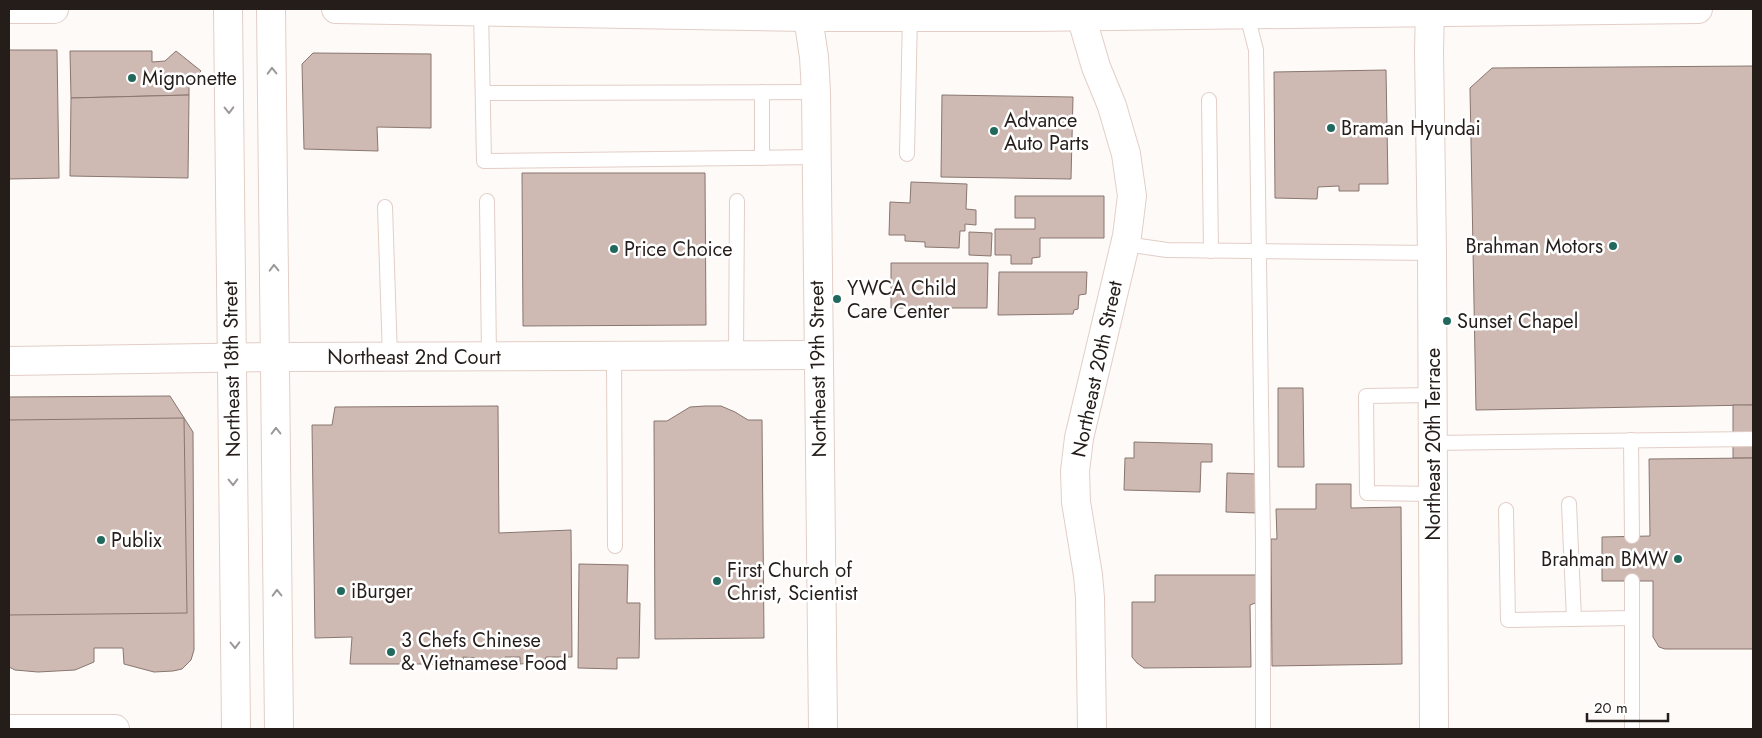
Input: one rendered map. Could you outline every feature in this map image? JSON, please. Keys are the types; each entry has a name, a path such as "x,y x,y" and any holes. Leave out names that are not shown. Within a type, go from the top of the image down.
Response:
{"street":[{"path":"9,9 54,9"},
{"name":"Northeast 18th Street","path":"228,9 236,729"},
{"path":"271,9 279,729"},
{"path":"336,9 807,13 910,16 1030,13 1081,16 1247,12 1698,9"},
{"name":"Northeast 20th Terrace","path":"1430,11 1434,729"},
{"name":"Northeast 19th Street","path":"807,13 814,57 816,92 822,729"},
{"name":"Northeast 20th Street","path":"1081,16 1096,67 1112,106 1126,154 1132,196 1125,244 1078,438 1075,471 1077,514 1088,575 1090,598 1092,729"},
{"name":"Northeast 2nd Court","path":"9,361 818,355"},
{"path":"9,728 114,729"}],"lane":[{"path":"481,10 484,160 816,157"},
{"path":"1247,12 1256,50 1263,550 1263,729"},
{"path":"907,154 910,16"},
{"path":"762,92 762,158"},
{"path":"483,93 816,92"},
{"path":"1210,100 1211,251"},
{"path":"487,201 489,356"},
{"path":"736,355 737,201"},
{"path":"385,207 390,357"},
{"path":"1125,244 1167,250 1432,254"},
{"path":"614,356 615,546"},
{"path":"1432,395 1366,396 1366,444 1367,493 1433,494"},
{"path":"1432,443 1753,439"},
{"path":"1631,440 1632,536"},
{"path":"1569,504 1574,619"},
{"path":"1506,510 1508,620 1632,618"},
{"path":"1632,581 1632,729"}],"building":[{"path":"9,50 57,50 59,178 9,179"},
{"name":"Mignonette","path":"70,51 152,51 152,62 165,61 176,51 201,71 189,84 189,95 71,98"},
{"path":"313,53 431,54 431,128 377,127 378,151 304,149 302,64"},
{"name":"Brahman Motors","path":"1753,66 1753,405 1476,410 1470,88 1492,68"},
{"name":"Braman Hyundai","path":"1386,70 1388,184 1359,184 1359,191 1339,191 1339,186 1318,187 1317,199 1275,198 1274,72"},
{"path":"189,95 188,178 70,176 71,98"},
{"path":"942,95 1073,97 1071,179 941,177"},
{"name":"Price Choice","path":"522,173 705,173 706,325 523,326"},
{"path":"911,182 967,184 966,209 976,210 976,225 965,224 965,231 960,231 959,248 925,247 925,242 905,241 905,235 889,235 890,202 910,203"},
{"path":"1015,196 1104,196 1104,238 1040,238 1040,257 1032,258 1032,264 1011,264 1011,255 995,255 995,229 1035,229 1035,218 1015,218"},
{"path":"969,232 992,233 991,256 969,255"},
{"path":"891,263 988,263 987,308 891,308"},
{"path":"999,272 1087,272 1086,294 1079,295 1078,309 1074,310 1073,314 998,315"},
{"path":"1278,388 1303,388 1304,467 1278,467"},
{"name":"Publix","path":"170,396 193,432 194,650 191,660 182,669 154,672 124,664 123,648 94,648 94,662 75,670 38,672 15,670 9,667 9,397"},
{"path":"1733,405 1753,405 1753,458 1733,458"},
{"path":"498,406 499,533 571,530 572,657 546,657 545,662 520,664 520,657 505,657 505,664 476,665 477,658 463,657 464,664 350,664 352,637 315,638 312,425 332,425 335,407"},
{"path":"721,406 748,420 762,420 764,638 655,639 654,421 667,421 690,407"},
{"name":"Publix","path":"184,418 187,613 9,615 9,420"},
{"path":"1134,442 1212,444 1212,462 1201,462 1200,492 1124,490 1125,458 1134,458"},
{"name":"Brahman BMW","path":"1753,458 1753,649 1665,649 1659,647 1653,637 1653,581 1602,581 1602,537 1650,536 1649,459"},
{"path":"1227,473 1258,474 1257,513 1226,512"},
{"path":"1316,484 1351,484 1351,508 1401,507 1402,664 1272,666 1271,539 1277,539 1276,509 1316,509"},
{"path":"579,564 628,565 627,603 640,603 639,658 617,658 617,669 578,668"},
{"path":"1155,575 1258,575 1258,602 1250,605 1251,667 1144,668 1137,663 1132,657 1132,602 1155,602"}],"place":[{"name":"Mignonette","path":"132,78"},
{"name":"Braman Hyundai","path":"1331,128"},
{"name":"Advance Auto Parts","path":"994,131"},
{"name":"Brahman Motors","path":"1613,246"},
{"name":"Price Choice","path":"614,249"},
{"name":"YWCA Child Care Center","path":"837,299"},
{"name":"Sunset Chapel","path":"1447,321"},
{"name":"Publix","path":"101,540"},
{"name":"Brahman BMW","path":"1678,559"},
{"name":"First Church of Christ, Scientist","path":"717,581"},
{"name":"iBurger","path":"341,591"},
{"name":"3 Chefs Chinese & Vietnamese Food","path":"391,652"}]}
